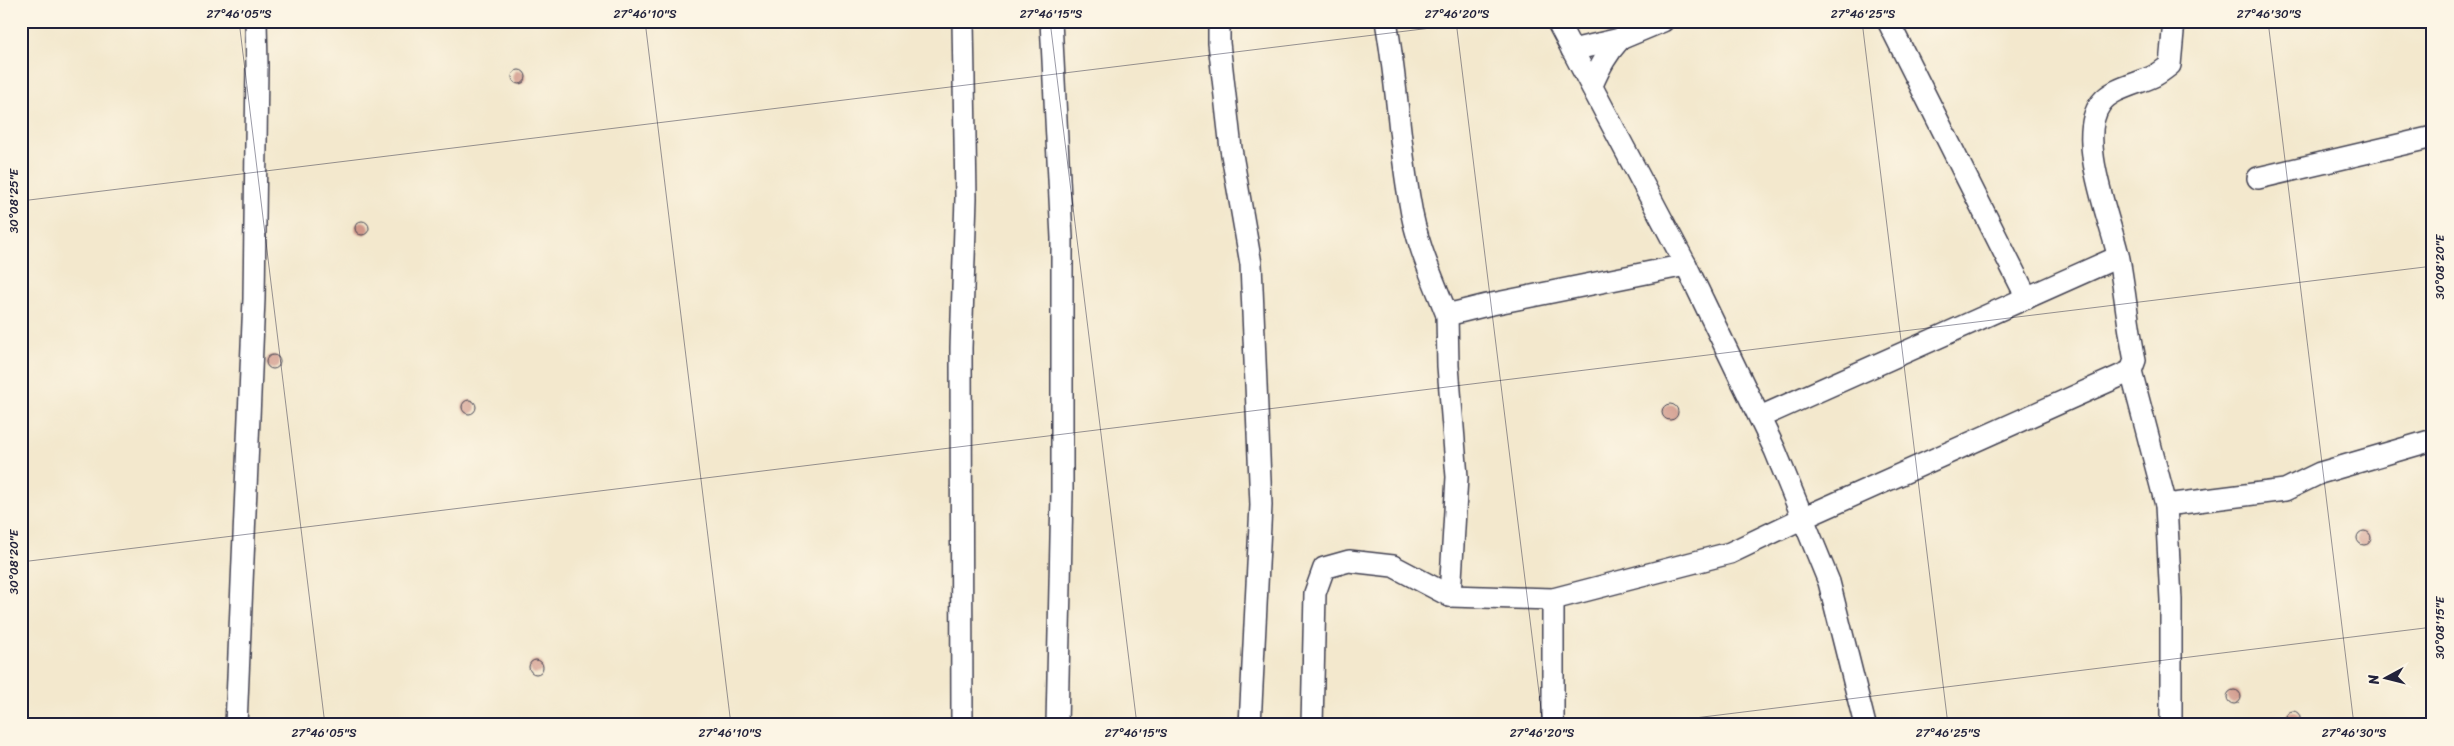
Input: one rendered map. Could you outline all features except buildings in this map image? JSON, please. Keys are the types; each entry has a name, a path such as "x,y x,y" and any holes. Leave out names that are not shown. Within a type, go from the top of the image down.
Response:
{"street":[{"path":"236,725 254,299 256,21"},
{"path":"962,725 961,348 966,198 963,21"},
{"path":"1051,21 1062,238 1062,492 1057,725"},
{"path":"1219,21 1219,42 1231,149 1251,264 1261,505 1260,563 1250,725"},
{"path":"1386,21 1392,55 1410,204 1418,242 1447,316 1448,366 1457,477 1450,596"},
{"path":"1557,21 1686,265 1760,417 1829,582 1865,725"},
{"path":"1572,50 1620,39 1663,21"},
{"path":"1888,21 2027,298"},
{"path":"2171,725 2171,600 2166,505 2130,371 2135,360 2118,258 2093,159 2095,116 2101,103 2112,94 2156,75 2170,65 2174,21"},
{"path":"1592,85 1602,63 1620,39"},
{"path":"2258,178 2433,137"},
{"path":"1760,417 2118,258"},
{"path":"1447,316 1487,305 1686,265"},
{"path":"1312,725 1314,593 1324,568 1350,561 1393,566 1450,596 1553,599 1730,553 1803,518 2130,371"},
{"path":"2166,505 2285,490 2320,472 2433,440"},
{"path":"1553,599 1553,725"}]}
